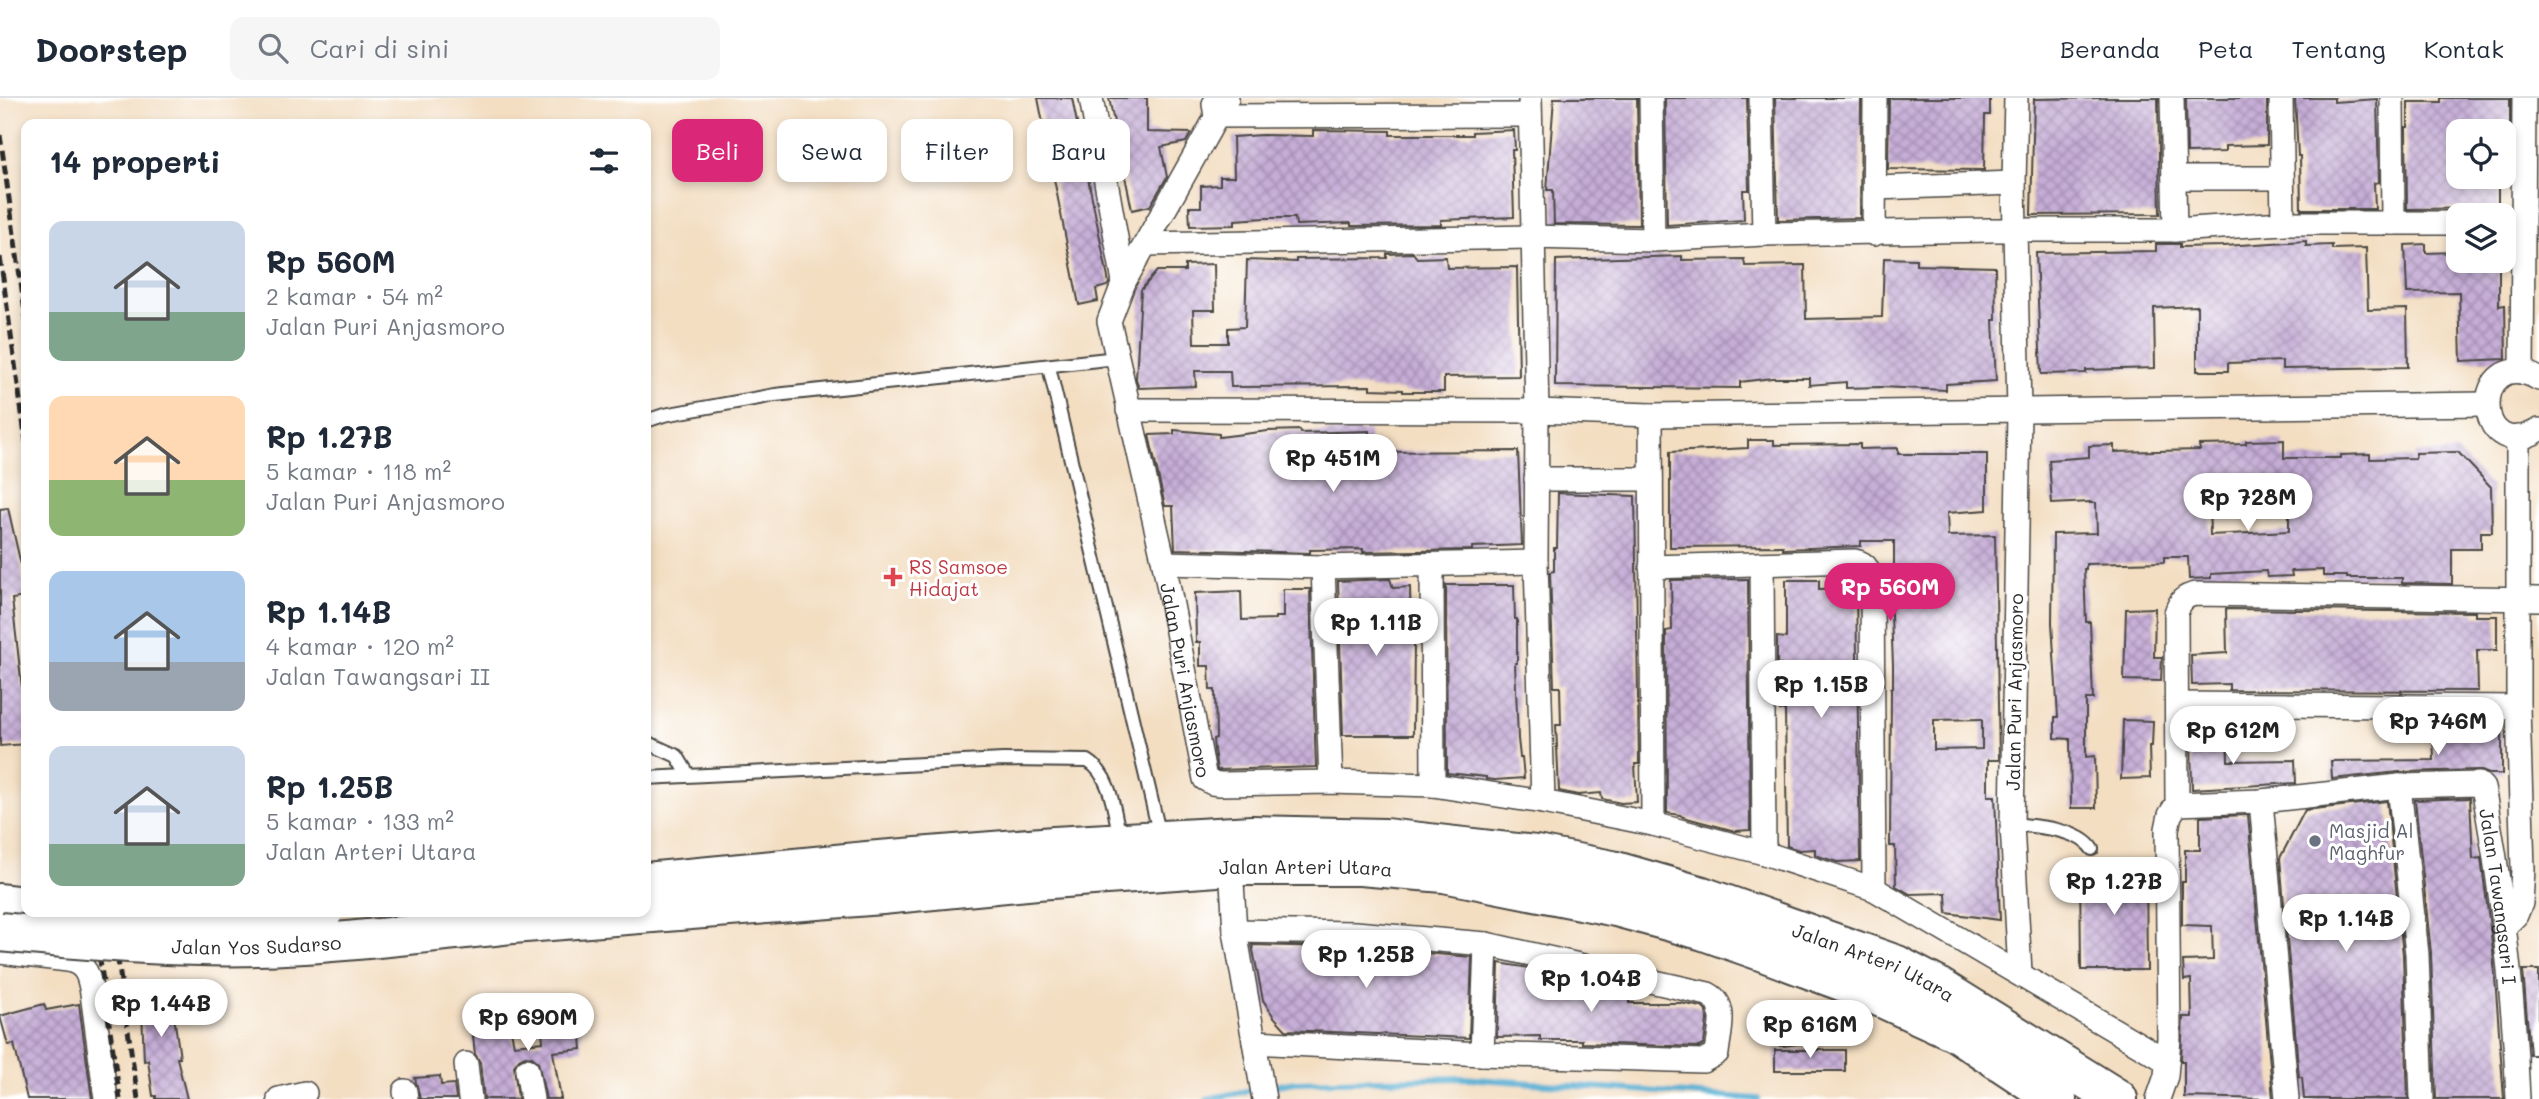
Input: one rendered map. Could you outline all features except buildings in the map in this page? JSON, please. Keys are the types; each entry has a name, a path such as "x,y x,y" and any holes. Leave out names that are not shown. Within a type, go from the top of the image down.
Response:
{"highway":[{"name":"Jalan Arteri Utara","path":"651,882 867,861 1252,835 1385,838 1536,855 1612,870 1714,900 1898,965 1935,985 2118,1099"},
{"name":"Jalan Arteri Utara","path":"651,913 1231,866 1360,866 1444,873 1616,908 1704,931 1860,988 1956,1032 2057,1099"},
{"path":"0,902 21,905"},
{"name":"Jalan Yos Sudarso","path":"183,917 224,917"},
{"name":"Jalan Arteri Utara","path":"512,924 601,917"},
{"name":"Jalan Yos Sudarso","path":"0,932 166,946 279,945 512,924"}],"street":[{"path":"1091,98 1124,282"},
{"path":"1651,98 1653,240"},
{"path":"1761,98 1764,234"},
{"path":"1874,234 1875,98"},
{"name":"Jalan Puri Anjasmoro","path":"2017,98 2014,183 2018,411 2012,824 2020,973"},
{"path":"2172,98 2175,230"},
{"path":"2281,98 2283,223"},
{"path":"2392,98 2393,223"},
{"path":"2506,925 2516,915 2521,903 2523,869 2518,707 2529,599 2529,434 2499,431 2488,414 2486,404 2488,393 2501,377 2511,373 2530,376 2522,224 2524,98"},
{"path":"1124,282 1218,104 1530,106 1536,562 1543,802"},
{"path":"2174,178 2282,178"},
{"path":"1875,188 2014,183"},
{"path":"1146,244 1531,237 1653,240 1764,234 2175,230 2283,223 2446,223"},
{"name":"Jalan Puri Anjasmoro","path":"1124,282 1109,321 1164,564 1202,773 1205,779 1220,784 1331,782"},
{"path":"1128,410 1536,411 1651,415 2486,404"},
{"path":"1651,415 1653,824"},
{"path":"1536,479 1651,479"},
{"path":"1651,567 1855,561 1862,562 1869,571 1872,585 1874,889"},
{"name":"Jalan Puri Anjasmoro","path":"1164,564 1323,567 1536,562"},
{"path":"1762,564 1763,853"},
{"path":"1432,566 1433,785"},
{"path":"1323,567 1331,782 1433,785 1543,802 1653,824 1763,853 1874,889 2167,1061"},
{"path":"2158,1099 2166,1076 2167,1061 2167,829 2177,804 2176,613 2182,599 2187,595 2529,599"},
{"path":"2178,704 2518,707"},
{"name":"Jalan Tawangsari I","path":"2399,786 2475,783 2483,788 2506,925 2518,1099"},
{"path":"2177,804 2261,801 2399,786 2417,954 2423,1099"},
{"path":"2261,801 2287,1099"},
{"path":"1231,866 1235,931 1264,1099"},
{"path":"1235,931 1355,933 1486,944 1708,994 1717,999 1721,1007 1717,1054 1703,1061 1255,1050"},
{"path":"1482,1054 1486,944"},
{"path":"0,952 79,963 89,977 106,1099"},
{"path":"466,1064 470,1099"},
{"path":"527,1070 532,1099"},
{"path":"279,1099 305,1093"}],"lane":[{"path":"651,419 775,395 1117,358"},
{"path":"1049,367 1160,840"},
{"path":"651,744 677,756 688,774"},
{"path":"651,778 1003,760 1088,761 1096,766 1105,780 1121,842"},
{"path":"2012,824 2078,836 2086,840 2092,849"},
{"path":"1782,1039 1811,1035 1823,1028 1860,988"}],"waterway":[{"path":"1267,1087 1295,1082 1463,1078 1758,1099"},
{"path":"1207,1099 1257,1089"}],"railway":[{"path":"0,135 21,284"},
{"path":"0,257 21,406"},
{"path":"94,917 120,1099"},
{"path":"112,917 138,1099"}],"place":[{"name":"RS Samsoe Hidajat","path":"893,577"},
{"name":"Masjid Al Maghfur","path":"2315,841"}]}
